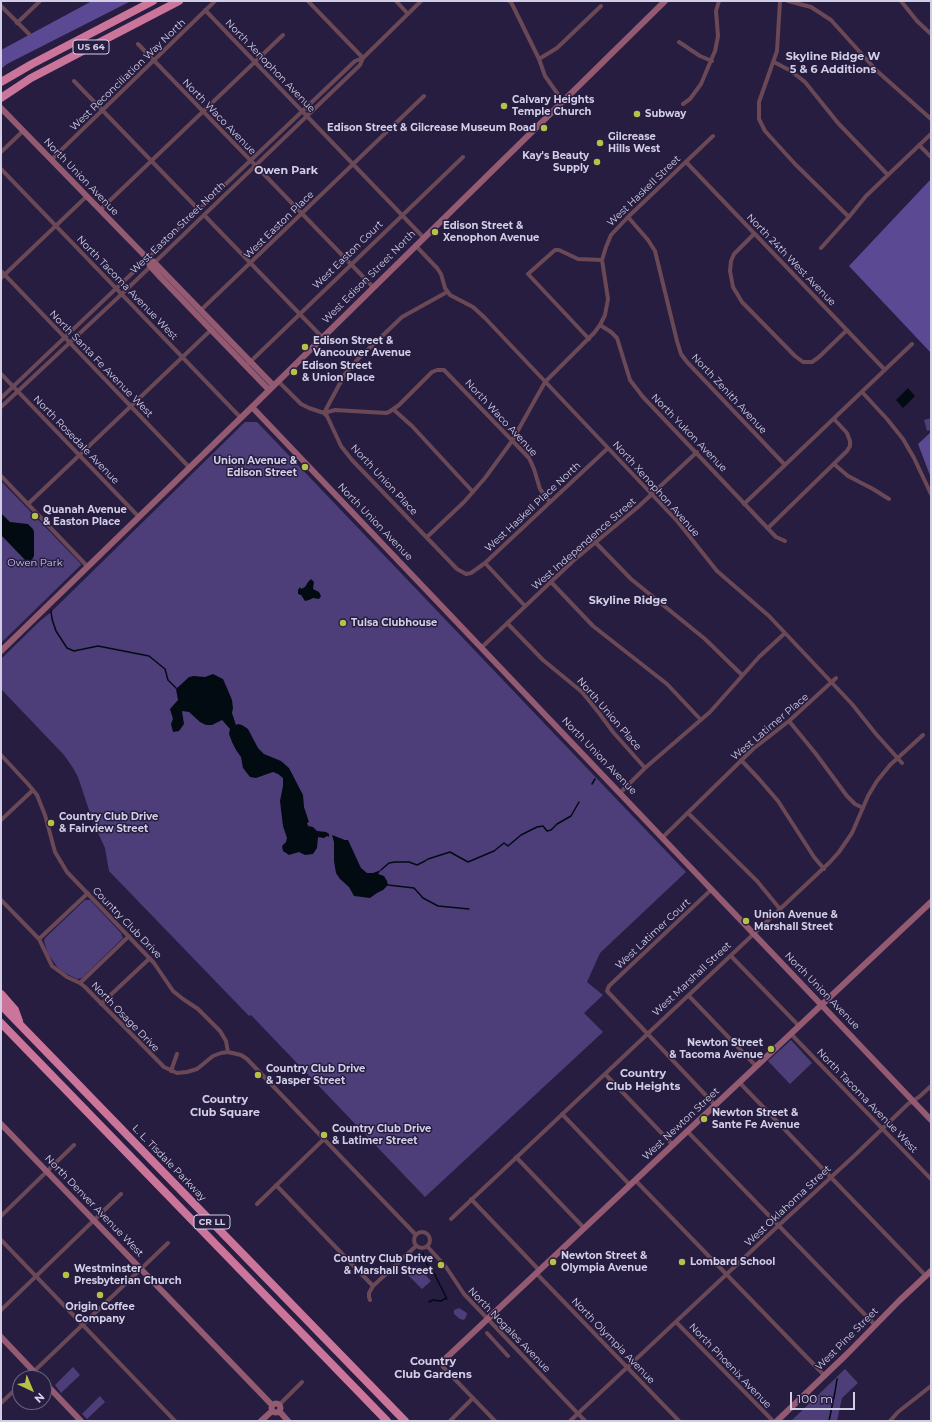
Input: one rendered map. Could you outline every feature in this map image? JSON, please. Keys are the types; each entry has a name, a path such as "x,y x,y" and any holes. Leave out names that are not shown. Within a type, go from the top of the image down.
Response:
{"highway":[{"name":"US 64","path":"1,82 32,64 153,1"},
{"name":"US 64","path":"1,98 31,78 179,1"},
{"path":"1,994 15,1010 20,1024"},
{"name":"L. L. Tisdale Parkway","path":"1,1005 405,1421"},
{"name":"CR LL","path":"1,1023 387,1421"}],"street":[{"path":"17,23 40,1"},
{"name":"West Reconciliation Way North","path":"51,160 215,1"},
{"path":"308,1 363,58"},
{"path":"396,1 408,14"},
{"name":"West Easton Street North","path":"1,407 122,294 360,65 363,58 421,1"},
{"name":"West Edison Street North","path":"1,651 252,407 372,287 664,1"},
{"path":"683,104 690,99 701,84 712,61 718,36 716,11 719,1"},
{"path":"780,1 778,44 774,62 759,102 758,114 762,126 795,164 849,217"},
{"path":"788,1 811,8 831,20 877,71 931,119"},
{"path":"901,1 917,21 931,34"},
{"path":"511,2 539,58 545,76 562,100"},
{"path":"1,6 28,34"},
{"path":"539,58 557,48 601,6"},
{"name":"North Xenophon Avenue","path":"205,10 423,237"},
{"path":"100,210 283,35"},
{"path":"679,42 700,56 712,61"},
{"name":"North Waco Avenue","path":"138,44 372,287"},
{"name":"West Easton Street North","path":"1,398 195,215 355,61 363,58"},
{"path":"774,62 802,79 838,123 888,175"},
{"path":"74,81 199,210"},
{"name":"West Easton Place","path":"199,313 424,96"},
{"name":"North Union Avenue","path":"1,108 248,363 274,385"},
{"path":"1,152 23,131"},
{"path":"821,248 866,196 931,134"},
{"name":"West Haskell Street","path":"426,537 473,492 485,478 512,441 545,382 600,325 605,314 608,299 602,260 611,235 713,136"},
{"path":"919,146 931,157"},
{"name":"West Easton Court","path":"248,363 463,157"},
{"name":"North 24th West Avenue","path":"686,162 885,370"},
{"name":"North Tacoma Avenue West","path":"1,169 240,418"},
{"path":"2,275 87,196"},
{"path":"204,206 209,210"},
{"path":"195,215 200,219"},
{"path":"204,215 322,337"},
{"name":"North Zenith Avenue","path":"628,217 648,240 655,251 675,334 681,354 686,362 786,465"},
{"path":"754,234 734,254 731,261 731,279 733,288 738,296 799,360 809,362 815,360 847,330"},
{"path":"324,413 345,374 357,360 402,317 448,292 437,268 415,245"},
{"path":"589,338 528,274 555,250 578,259 602,260"},
{"name":"North Santa Fe Avenue West","path":"2,275 70,342 190,467"},
{"name":"North Xenophon Avenue","path":"448,292 450,295 479,312 681,525 716,571 759,607 852,704 902,763"},
{"name":"North Yukon Avenue","path":"600,325 617,338 629,376 638,391 776,537 784,541"},
{"path":"28,504 214,328"},
{"path":"744,504 912,344"},
{"name":"North Waco Avenue","path":"394,410 432,372 444,370 531,462 540,488 550,502"},
{"name":"North Rosedale Avenue","path":"1,374 138,517"},
{"path":"274,385 301,404 324,413 335,410 386,413 394,410 412,426 473,492"},
{"path":"862,392 897,430 914,458 931,494"},
{"name":"North Union Avenue","path":"252,407 931,1120"},
{"name":"North Union Place","path":"324,413 327,416 337,439 346,452 457,569 466,574"},
{"path":"768,528 847,451 851,443 847,433 834,419"},
{"name":"West Haskell Place North","path":"466,574 471,573 485,563 608,448"},
{"name":"West Independence Street","path":"481,648 595,542 632,513 697,452"},
{"path":"834,464 852,479 889,499"},
{"path":"1,476 88,566"},
{"path":"595,542 630,579 705,639 742,674"},
{"path":"485,563 525,606"},
{"path":"551,582 593,626 667,684 701,720"},
{"name":"North Union Place","path":"508,623 544,660 582,692 613,732 645,768"},
{"path":"620,793 645,768 701,720 718,703 758,657 784,633"},
{"name":"West Latimer Place","path":"662,838 741,760 789,722 836,678"},
{"path":"789,722 816,754 847,796 855,804 863,808"},
{"name":"West Marshall Street","path":"451,1219 824,869 849,838 877,781 898,758 923,735"},
{"name":"Country Club Drive","path":"1,755 33,790 43,808 52,843 67,872 150,958 173,990 198,1009 222,1034 226,1041 228,1052"},
{"path":"741,760 774,797 814,857 824,869"},
{"path":"1,820 33,790"},
{"path":"688,813 757,882 780,909"},
{"name":"West Latimer Court","path":"647,1034 607,991 609,986 712,890"},
{"path":"39,939 88,894"},
{"name":"North Osage Drive","path":"1,900 39,939 52,966 67,977 80,983 164,1067 176,1073 194,1071 214,1056 228,1052"},
{"name":"West Newton Street","path":"444,1360 931,902"},
{"path":"80,983 129,936"},
{"path":"731,956 799,1026"},
{"path":"101,1004 150,958"},
{"path":"689,996 756,1066"},
{"path":"647,1034 715,1105"},
{"name":"North Tacoma Avenue West","path":"791,1034 931,1179"},
{"path":"228,1052 241,1055 247,1059 416,1235"},
{"path":"171,1071 177,1054"},
{"path":"605,1074 673,1145"},
{"path":"739,1082 830,1178 928,1274"},
{"name":"West Oklahoma Street","path":"570,1421 908,1104 931,1086"},
{"path":"562,1114 726,1274 825,1376"},
{"name":"North Denver Avenue West","path":"1,1124 288,1421"},
{"path":"687,1131 875,1325"},
{"path":"257,1204 324,1139"},
{"path":"1,1216 74,1145"},
{"path":"516,1157 584,1228"},
{"path":"276,1185 373,1286"},
{"path":"1,1310 122,1194"},
{"name":"North Olympia Avenue","path":"471,1199 679,1421"},
{"path":"421,1232 427,1235 430,1239 427,1246 421,1248 416,1246 414,1242 416,1235 421,1232"},
{"path":"1,1240 175,1421"},
{"path":"36,1370 168,1243"},
{"path":"370,1300 369,1293 373,1286 416,1246"},
{"name":"North Nogales Avenue","path":"427,1246 446,1267 464,1294 585,1421"},
{"name":"West Pine Street","path":"777,1421 825,1376 928,1274"},
{"name":"North Phoenix Avenue","path":"676,1322 773,1421"},
{"path":"487,1333 508,1356"},
{"path":"1,1337 32,1370"},
{"path":"444,1360 442,1363 443,1367 495,1421"},
{"path":"261,1421 302,1382"},
{"path":"890,1421 898,1412 931,1386"},
{"path":"52,1390 81,1421"},
{"path":"1,1403 12,1393"},
{"path":"450,1421 473,1398"}],"green space":[{"path":"931,418 931,430 927,431 924,420"},
{"path":"245,422 257,422 686,872 600,953 587,982 603,995 584,1013 603,1032 425,1197 251,1015 249,1016 109,871 105,848 93,822 78,777 73,768 64,755 1,689 1,659"},
{"name":"Owen Park","path":"1,481 81,565 1,643"},
{"path":"85,900 90,900 121,933 123,938 82,978 77,979 58,968 48,954 44,941 45,938"},
{"path":"791,1040 812,1063 790,1084 768,1061"},
{"path":"417,1266 431,1281 422,1289 408,1275"},
{"path":"459,1308 467,1313 464,1320 460,1319 454,1314 454,1310"},
{"path":"73,1367 80,1375 61,1393 55,1385"},
{"path":"845,1369 858,1383 842,1398 837,1421 791,1421"},
{"path":"100,1396 105,1402 87,1419 82,1414"}],"shaded area":[{"path":"92,1 131,1 7,64 1,69 1,50"},
{"path":"931,179 931,353 849,266"},
{"path":"908,388 915,396 903,408 896,400"},
{"path":"931,432 931,478 918,444"},
{"path":"1,513 10,522 28,524 33,529 34,556 30,563 28,563 1,535"},
{"path":"311,579 314,582 313,589 319,592 321,596 319,599 313,598 305,601 301,595 298,594 298,590 300,587 301,589 305,587"},
{"path":"213,674 223,679 232,700 232,713 236,725 242,725 248,729 258,748 264,754 281,761 289,768 303,795 304,807 309,822 307,823 308,826 313,827 317,831 326,832 329,834 329,837 318,837 317,848 313,854 305,855 299,852 289,855 283,851 282,846 286,842 287,838 283,826 280,801 283,778 273,772 256,778 250,777 243,768 241,757 232,742 229,734 230,729 222,720 212,725 206,725 200,722 189,712 182,711 184,724 179,731 173,732 171,724 173,719 170,709 178,700 176,689 189,677 205,677"},
{"path":"332,835 348,840 361,868 367,873 373,873 381,870 378,874 384,876 388,885 370,898 354,896 349,887 336,873 334,861 334,842"}],"waterway":[{"path":"51,611 56,631 67,648 74,651 98,646 149,656 165,669 168,680 176,688"},
{"path":"592,784 595,779"},
{"path":"381,870 389,863 409,862 417,865 428,859 450,852 468,862 494,851 504,843 508,846 521,835 537,827 543,826 547,831 551,830 557,824 571,816 579,802"},
{"path":"388,885 414,888 423,898 438,906 469,909"},
{"path":"423,1253 423,1259 434,1273 447,1299"},
{"path":"429,1302 433,1300 441,1301 446,1298"},
{"path":"829,1421 837,1379"}],"place":[{"name":"Calvary Heights Temple Church","path":"504,106"},
{"name":"Subway","path":"637,114"},
{"name":"Edison Street & Gilcrease Museum Road","path":"544,128"},
{"name":"Gilcrease Hills West","path":"600,143"},
{"name":"Kay's Beauty Supply","path":"597,162"},
{"name":"Edison Street & Xenophon Avenue","path":"435,232"},
{"name":"Edison Street & Vancouver Avenue","path":"305,347"},
{"name":"Edison Street & Union Place","path":"294,372"},
{"name":"Union Avenue & Edison Street","path":"305,467"},
{"name":"Quanah Avenue & Easton Place","path":"35,516"},
{"name":"Tulsa Clubhouse","path":"343,623"},
{"name":"Country Club Drive & Fairview Street","path":"51,823"},
{"name":"Union Avenue & Marshall Street","path":"746,921"},
{"name":"Newton Street & Tacoma Avenue","path":"771,1049"},
{"name":"Country Club Drive & Jasper Street","path":"258,1075"},
{"name":"Newton Street & Sante Fe Avenue","path":"704,1119"},
{"name":"Country Club Drive & Latimer Street","path":"324,1135"},
{"name":"Newton Street & Olympia Avenue","path":"553,1262"},
{"name":"Lombard School","path":"682,1262"},
{"name":"Country Club Drive & Marshall Street","path":"441,1265"},
{"name":"Westminster Presbyterian Church","path":"66,1275"},
{"name":"Origin Coffee Company","path":"100,1295"}],"district":[{"name":"Skyline Ridge W 5 & 6 Additions","path":"833,63"},
{"name":"Owen Park","path":"286,171"},
{"name":"Skyline Ridge","path":"628,601"},
{"name":"Country Club Heights","path":"643,1080"},
{"name":"Country Club Square","path":"225,1106"},
{"name":"Country Club Gardens","path":"433,1368"}]}
